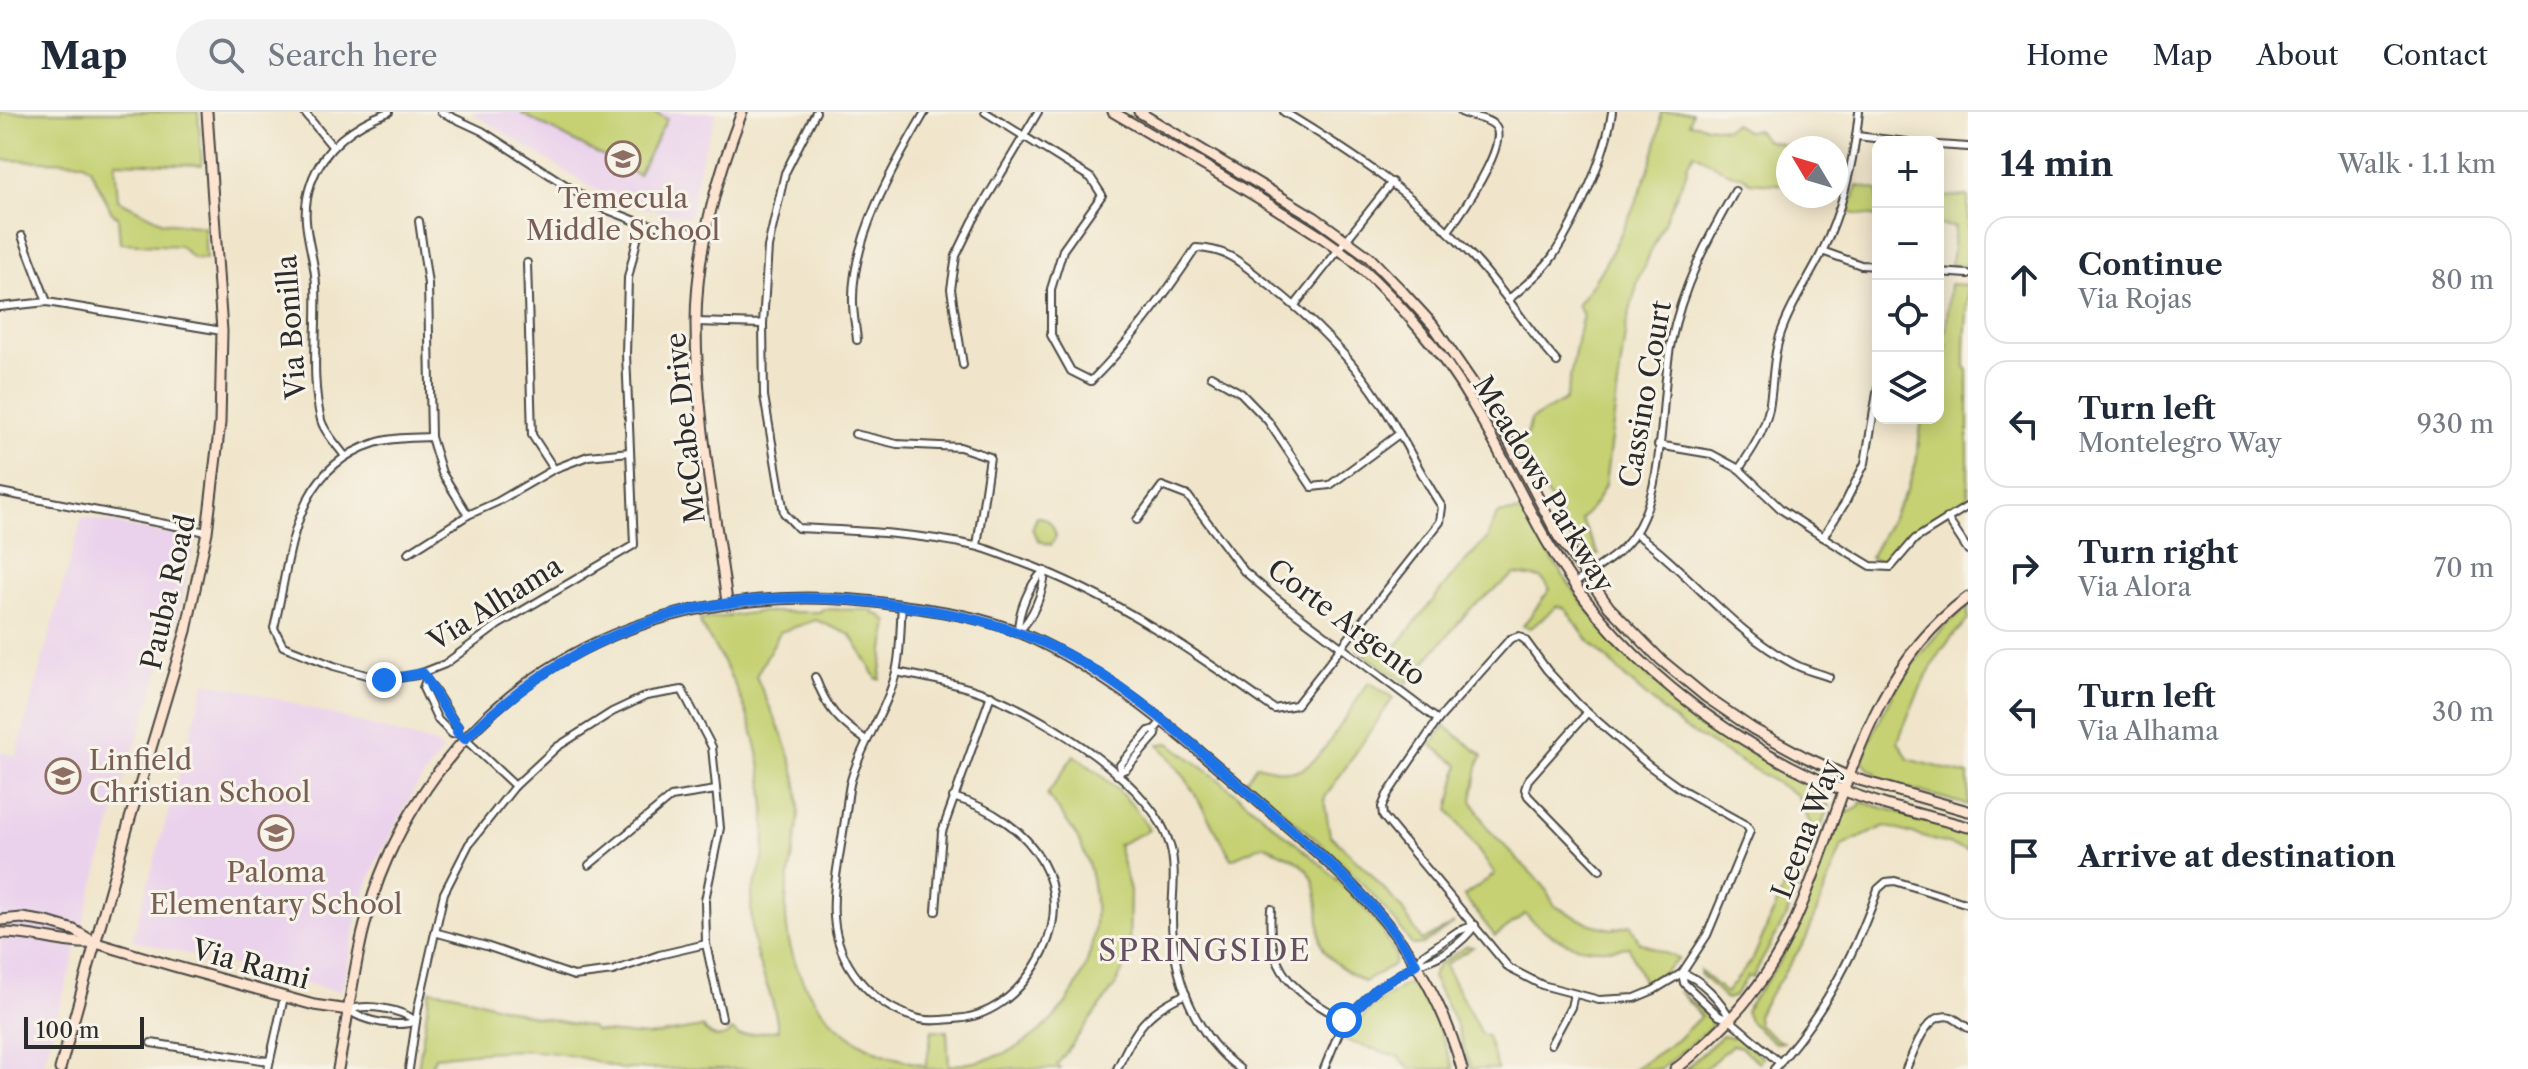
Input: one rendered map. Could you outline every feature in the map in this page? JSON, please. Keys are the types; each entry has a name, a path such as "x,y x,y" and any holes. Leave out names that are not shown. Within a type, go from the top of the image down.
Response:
{"main road":[{"name":"Pauba Road","path":"60,1069 186,631 207,532 220,423 222,331 207,112"},
{"name":"McCabe Drive","path":"727,602 698,388 696,322 705,234 727,152 742,112"},
{"name":"Meadows Parkway","path":"1113,112 1261,199 1360,267 1424,333 1450,371 1486,424 1540,529 1598,616 1624,645 1697,709 1745,742 1843,790 1968,827"},
{"name":"Meadows Parkway","path":"1139,112 1268,188 1369,257 1433,325 1496,417 1558,536 1609,607 1634,635 1706,697 1753,729 1849,777 1968,811"},
{"name":"Leena Way","path":"1675,1069 1730,1020 1762,980 1787,937 1805,897 1868,725 1894,677 1938,623 1968,597"},
{"path":"338,1069 360,938 387,858 461,736 571,655 632,626 727,602 856,599 959,614 1018,632 1070,656 1113,684 1355,886 1384,918 1416,964 1437,1002 1462,1069"},
{"path":"0,920 22,918 47,922 74,930 96,943"},
{"path":"0,933 38,936 73,944 96,943"},
{"name":"Via Rami","path":"96,943 314,1005 349,1010"}],"street":[{"path":"304,112 332,146 368,119 389,112"},
{"path":"441,112 482,131 598,206 641,223 705,234"},
{"path":"816,112 785,173 768,247 763,324 764,396 784,513 798,528 886,532 977,546 1045,571 1113,602 1217,668 1274,709 1296,705 1440,522 1442,507 1363,378 1328,336 1295,305 1218,249 1196,248 1150,312 1091,381 1071,371 1051,335 1051,289 1063,250 1102,195 1091,178 985,112"},
{"path":"857,340 853,301 860,252 885,181 925,112"},
{"path":"963,365 951,289 956,256 973,221 1038,112"},
{"path":"1284,112 1344,148 1392,182 1448,231 1557,362"},
{"path":"1448,231 1476,189 1500,139 1498,129 1491,123 1461,112"},
{"path":"1508,300 1532,280 1551,258 1566,233 1596,169 1612,112"},
{"path":"1739,469 1759,440 1764,425 1773,365 1783,326 1822,251 1839,210 1857,136 1859,112"},
{"path":"1857,136 1872,138"},
{"path":"1944,145 1968,147"},
{"name":"Via Bonilla","path":"332,146 311,184 305,229 316,282 314,384 322,424 344,455"},
{"path":"1295,305 1392,182"},
{"name":"Cassino Court","path":"1574,584 1619,552 1635,533 1650,498 1671,342 1702,250 1735,191"},
{"path":"419,221 428,284 431,437 442,473 468,515"},
{"path":"408,553 468,515 554,469 588,456 630,452 626,354 628,278 641,223"},
{"path":"22,236 47,302"},
{"path":"1822,251 1861,265 1872,266"},
{"path":"527,263 532,435 554,469"},
{"path":"1944,272 1968,274"},
{"path":"0,307 47,302 222,331"},
{"path":"696,322 763,324"},
{"path":"1211,376 1241,393 1268,421 1312,487 1330,485 1399,434"},
{"path":"1823,537 1865,463 1872,422"},
{"path":"855,434 897,444 960,447 990,457 977,546"},
{"path":"344,455 378,442 431,437"},
{"path":"1658,445 1711,454 1739,469 1782,510 1871,566 1891,567 1915,539 1968,506"},
{"name":"Via Alhama","path":"344,455 312,489 294,528 274,628 283,646 334,666 384,680 425,677 498,625 634,545 630,452"},
{"name":"Corte Argento","path":"1137,520 1162,486 1188,496 1244,571 1341,649 1438,720"},
{"path":"0,492 207,532"},
{"path":"1947,518 1968,550"},
{"path":"1635,533 1661,552 1726,615 1763,645 1797,666 1829,677"},
{"path":"1018,632 1027,624 1044,582 1045,571"},
{"path":"902,606 896,672 850,784 836,880 834,917 844,957 861,984 886,1005 919,1019 957,1019 991,1011 1023,984 1047,947 1054,909 1050,878 1037,850 1018,829 976,803 953,797"},
{"path":"1519,636 1587,713 1670,781 1746,825 1750,831 1707,935 1682,973 1635,998 1599,1000 1542,985 1509,968 1387,821 1382,807 1438,720 1510,639 1519,636"},
{"path":"896,672 991,695 1054,727 1119,773 1142,798 1170,846 1175,958 1186,994 1198,1022 1224,1058 1240,1069"},
{"path":"425,677 461,736 515,786"},
{"path":"815,677 824,700 839,721 866,740"},
{"path":"409,1069 416,1021 444,893 469,844 515,786 557,747 612,712 646,696 682,690 712,747 720,828 705,900 706,944 722,1018"},
{"path":"936,911 942,832 991,695"},
{"path":"1587,713 1528,780 1525,789 1528,796 1600,870"},
{"path":"1119,773 1120,765 1149,731 1159,725"},
{"path":"589,865 671,797 716,790"},
{"path":"1774,1069 1817,1016 1838,981 1878,889 1886,882 1895,881 1968,904"},
{"path":"1271,909 1269,938 1280,969 1307,999 1344,1020"},
{"path":"1324,1069 1344,1020 1376,989 1416,964 1427,962 1467,936 1475,925"},
{"path":"434,932 574,976 613,971 659,955 706,944"},
{"path":"1682,973 1687,986 1719,1016 1730,1020 1780,1063"},
{"path":"1117,1069 1135,1032 1160,1005 1186,994"},
{"path":"1551,1044 1571,1007 1574,994"},
{"path":"151,1043 268,1065 284,997"},
{"name":"Via Rami","path":"349,1010 360,1006 407,1014 416,1021"},
{"name":"Via Rami","path":"349,1010 358,1017 405,1025 416,1021"},
{"path":"1906,1069 1928,1023 1938,1017 1950,1017 1968,1028"}],"shaded area":[{"name":"Temecula Middle School","path":"471,112 717,112 699,165 690,217 623,204"},
{"name":"Linfield Christian School","path":"82,517 195,540 178,613 119,796 42,1069 0,1069 0,752 16,756"},
{"name":"Paloma Elementary School","path":"205,682 253,692 435,744 443,750 414,790 377,860 360,906 343,987 337,991 132,940"}],"green space":[{"path":"0,112 198,112 202,165 115,162 118,200 163,222 204,227 206,259 193,258 180,246 120,243 118,217 112,213 90,168 82,162 0,160"},
{"path":"523,112 653,112 667,119 638,175"},
{"path":"1661,112 1692,112 1689,123 1725,129 1734,124 1746,131 1757,130 1765,140 1776,143 1776,184 1749,182 1744,176 1730,174 1694,153 1687,165 1686,174 1639,278 1626,326 1605,485 1597,501 1581,520 1599,555 1590,555 1584,549 1579,552 1519,443 1526,438 1531,420 1565,400 1583,315 1577,305 1604,265 1631,213 1658,134"},
{"path":"1857,186 1872,189 1872,216 1849,213"},
{"path":"1968,196 1968,266 1951,265 1955,227 1944,226 1944,197"},
{"path":"1950,284 1968,285 1965,367 1968,370 1968,499 1919,529 1882,562 1870,558 1908,488 1916,463 1921,424 1944,424"},
{"path":"1523,511 1581,600 1648,675 1727,738 1821,788 1817,797 1829,806 1786,917 1752,978 1748,976 1734,997 1726,999 1700,971 1726,993 1753,959 1811,825 1797,795 1682,727 1588,640 1565,608 1557,606 1531,628 1523,626 1550,589 1541,578 1515,574 1472,607 1407,683 1358,651 1360,637 1387,658 1457,570 1487,539 1497,514"},
{"path":"1037,517 1050,522 1054,529 1056,536 1051,545 1039,541 1032,529"},
{"path":"1968,606 1968,620 1935,661 1898,741 1908,759 1968,775 1968,805 1874,779 1876,773 1870,771 1862,760 1881,716 1904,676 1933,638"},
{"path":"823,609 874,610 874,614 888,622 880,679 877,679 851,635 816,620 780,632 756,676 783,738 797,786 799,815 787,888 787,923 790,946 807,988 835,1024 853,1038 886,1055 926,1066 932,1030 947,1031 949,1066 995,1057 1035,1035 1056,1015 1073,992 1086,966 1093,938 1095,910 1092,881 1084,852 1072,829 1047,795 1074,755 1125,798 1149,830 1118,845 1130,891 1129,958 1115,986 1057,1065 1061,1069 620,1069 550,1052 506,1051 435,1057 430,1069 418,1069 430,990 453,993 532,1016 591,1027 596,1031 647,1036 702,1027 709,1034 721,1037 732,1030 739,1036 778,1030 752,930 752,893 764,852 764,789 760,761 733,681 700,620 759,612 819,612"},
{"path":"1369,682 1393,698 1324,799 1330,835 1402,909 1422,941 1454,923 1424,944 1412,945 1356,877 1246,780 1256,765 1289,771 1300,770 1309,764 1328,744"},
{"path":"1445,726 1483,756 1479,762 1472,800 1487,828 1544,886 1555,906 1587,923 1612,929 1631,925 1639,942 1679,959 1644,983 1629,947 1598,949 1572,945 1549,934 1525,914 1495,936 1464,896 1495,874 1449,810 1459,765 1431,745"},
{"path":"1169,743 1217,778 1323,866 1385,933 1384,937 1396,954 1394,964 1364,982 1340,967 1321,944 1316,890 1308,871 1292,858 1263,845 1232,859 1186,779 1159,744"},
{"path":"1861,802 1968,831 1968,850 1885,826 1842,846 1806,939 1757,1015 1758,1024 1779,1041 1785,1042 1775,1043 1749,1021 1745,1011 1783,956 1844,810 1850,812"},
{"path":"1467,946 1473,947 1445,965 1481,1034 1487,1036 1498,1069 1471,1069 1456,1024 1432,977 1438,965"},
{"path":"1406,984 1416,987 1425,1005 1429,1004 1454,1069 1410,1069 1399,1057 1344,1040 1371,1008"},
{"path":"1678,990 1710,1018 1712,1026 1661,1069 1634,1069 1677,1040 1701,1016"},
{"path":"1722,1036 1736,1036 1763,1058 1759,1063 1741,1047 1732,1045 1705,1069 1685,1069"}],"place":[{"name":"Temecula Middle School","path":"623,159"},
{"name":"Linfield Christian School","path":"63,776"},
{"name":"Paloma Elementary School","path":"276,833"}],"district":[{"name":"SPRINGSIDE","path":"1205,950"}],"route":[{"path":"384,680 423,673 458,727 457,732 465,739 509,698 571,655 632,626 694,608 727,602 856,599 959,614 1018,632 1070,656 1162,721 1325,858 1384,918 1416,964 1376,989 1344,1020"}]}
